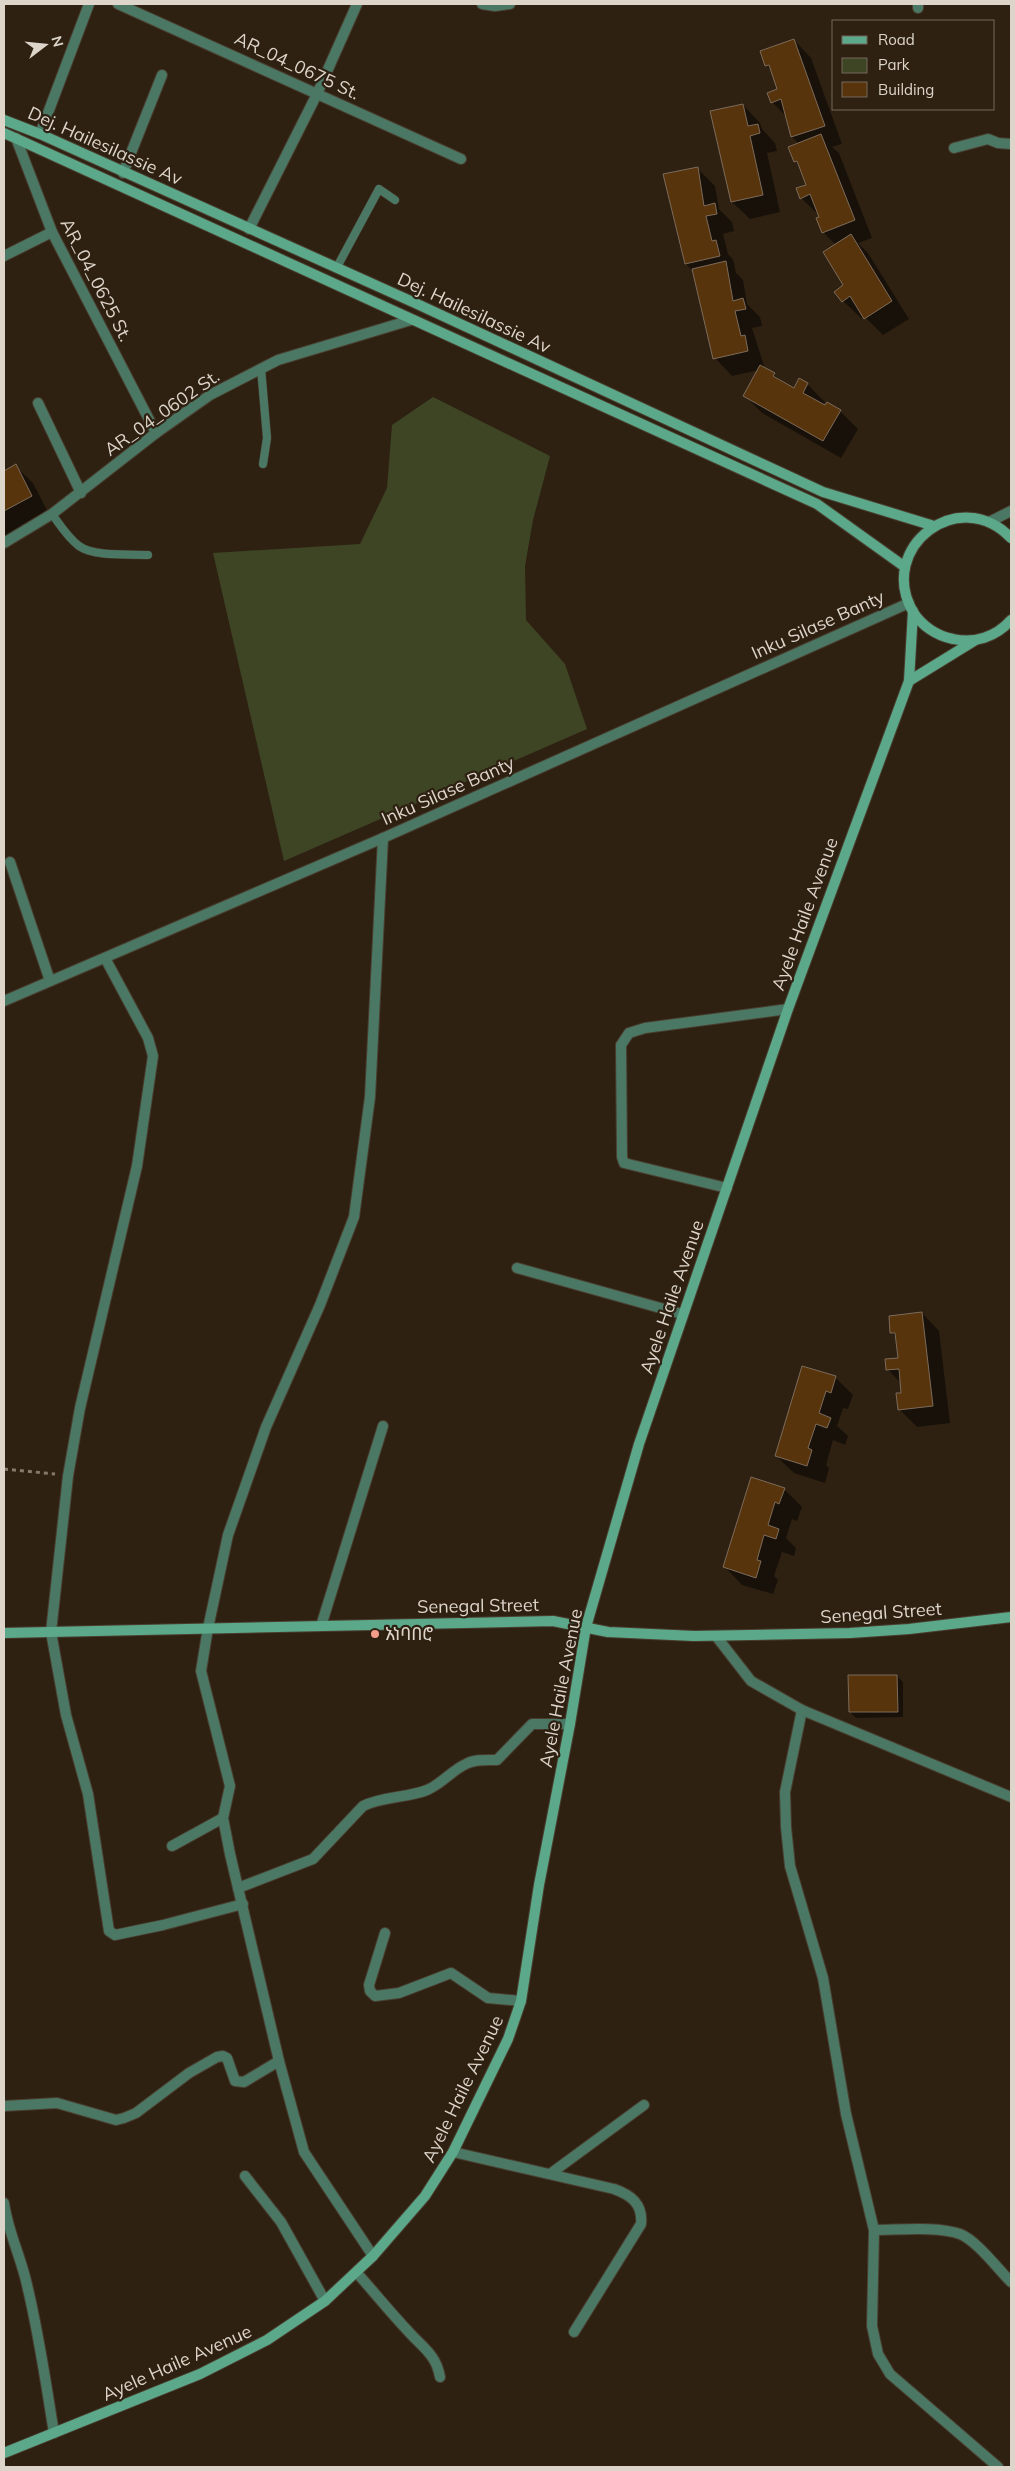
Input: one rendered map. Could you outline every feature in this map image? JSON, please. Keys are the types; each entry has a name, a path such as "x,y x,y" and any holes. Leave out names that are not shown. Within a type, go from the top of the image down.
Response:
{"main road":[{"name":"Dej. Hailesilassie Av","path":"4,120 40,134 123,173 337,267 823,492 934,526"},
{"name":"Dej. Hailesilassie Av","path":"4,133 817,504 905,567"},
{"path":"976,640 959,640 940,636 924,625 908,606 904,586 905,567 915,544 934,526 959,518 976,518 989,522 1011,538"},
{"name":"Ayele Haile Avenue","path":"4,2453 216,2366 267,2340 325,2301 357,2273 425,2196 453,2152 508,2039 521,2001 539,1885 570,1724 586,1627 639,1444 682,1314 788,1009 909,681 908,606"},
{"path":"909,681 976,640 1000,630 1011,620"},
{"path":"1000,630 1011,632"},
{"name":"Senegal Street","path":"4,1633 553,1621 608,1632 638,1635 850,1634 909,1630 1011,1617"}],"street":[{"path":"40,134 90,4"},
{"name":"AR_04_0675 St.","path":"118,4 461,159"},
{"path":"249,229 317,94 357,4"},
{"path":"482,4 495,6 510,4"},
{"path":"123,173 162,75"},
{"name":"AR_04_0625 St.","path":"16,138 52,232 156,433"},
{"path":"954,148 988,139 998,143 1011,144"},
{"path":"4,256 52,232"},
{"name":"AR_04_0602 St.","path":"4,542 52,514 156,433 210,395 278,360 411,320"},
{"path":"38,403 81,493"},
{"path":"989,522 1011,511"},
{"name":"Inku Silase Banty","path":"4,1001 383,838 908,606"},
{"path":"373,2256 308,2161 279,2061 238,1888 223,1818 230,1786 201,1671 208,1628 228,1535 266,1427 320,1305 354,1217 370,1098 383,838"},
{"path":"10,862 50,981"},
{"path":"105,958 148,1038 153,1056 137,1166 80,1408 68,1476 51,1632 66,1715 88,1794 109,1932 114,1935 163,1926 243,1904"},
{"path":"727,1188 624,1163 622,1157 621,1046 629,1033 645,1028 788,1009"},
{"path":"517,1268 682,1314"},
{"path":"321,1626 383,1426"},
{"path":"716,1636 750,1682 802,1710 1011,1797"},
{"path":"802,1710 785,1792 790,1866 823,1978 846,2114 874,2230 872,2326 878,2354 890,2374 998,2467"},
{"path":"238,1888 313,1859 363,1806 372,1802 414,1795 446,1780 465,1764 482,1760 496,1760 502,1757 532,1724 570,1724"},
{"path":"172,1846 223,1818"},
{"path":"385,1933 369,1985 370,1991 375,1996 399,1993 451,1973 488,1998 521,2001"},
{"path":"4,2106 56,2103 116,2120 136,2113 189,2073 218,2057 223,2056 227,2058 235,2080 239,2083 244,2082 279,2061"},
{"path":"550,2174 644,2105"},
{"path":"453,2152 626,2193 637,2202 642,2214 641,2224 574,2332"},
{"path":"245,2176 281,2222 325,2301"},
{"path":"4,2203 6,2221 27,2282 54,2433"},
{"path":"874,2230 926,2229 960,2234 976,2246 1011,2282"},
{"path":"357,2273 409,2332 428,2350 438,2365 440,2376"}],"lane":[{"path":"337,267 379,190 395,200"},
{"path":"261,368 267,438 263,464"},
{"path":"52,514 65,532 80,547 105,554 148,555"}],"path":[{"path":"4,1469 68,1476"}],"green space":[{"path":"433,397 550,456 533,520 525,566 526,620 565,664 587,729 284,861 213,553 360,544 387,488 392,425"}],"building":[{"path":"794,39 825,126 791,137 781,99 771,103 767,93 777,89 769,65 765,66 760,51"},
{"path":"743,104 748,126 758,124 760,133 750,136 763,195 731,202 710,111"},
{"path":"821,134 855,220 822,233 816,218 819,217 810,194 800,199 796,188 806,185 797,161 794,162 788,147"},
{"path":"698,167 704,206 715,203 717,214 706,216 712,241 716,240 720,256 685,264 663,174"},
{"path":"851,234 892,301 864,319 850,296 842,302 834,292 843,285 823,252"},
{"path":"726,261 733,301 743,298 746,309 735,311 741,336 745,335 748,351 713,359 692,269"},
{"path":"760,365 775,373 773,376 794,388 799,378 808,383 803,393 825,405 827,402 841,410 823,441 743,396"},
{"path":"16,464 32,496 4,511 4,471"},
{"path":"922,1312 933,1406 898,1410 896,1393 901,1393 899,1369 886,1370 885,1359 898,1358 895,1333 890,1333 889,1316"},
{"path":"802,1366 836,1376 831,1393 826,1391 819,1413 831,1418 827,1428 816,1424 808,1448 812,1450 807,1466 775,1456"},
{"path":"751,1477 785,1488 779,1504 775,1502 768,1525 779,1529 776,1539 764,1535 757,1560 761,1561 756,1578 723,1567"},
{"path":"848,1675 897,1675 898,1712 849,1712"}],"place":[{"name":"አነባበሮ","path":"375,1634"}]}
